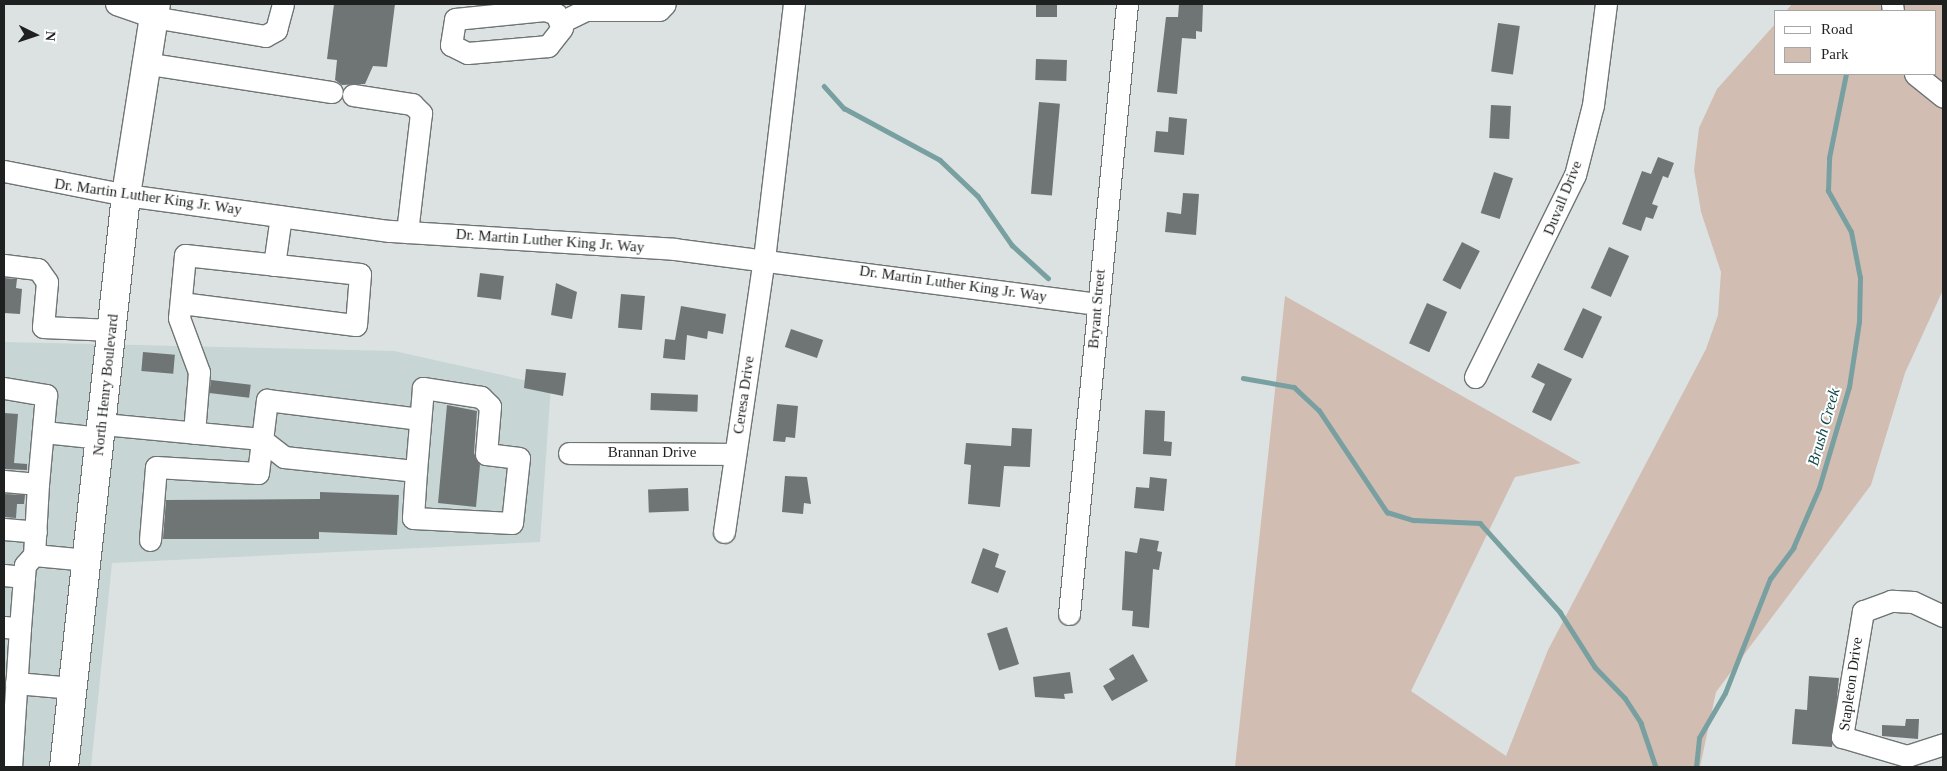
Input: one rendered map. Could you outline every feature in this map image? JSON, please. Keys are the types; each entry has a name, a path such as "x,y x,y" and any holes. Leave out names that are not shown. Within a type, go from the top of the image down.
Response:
{"highway":[{"name":"North Henry Boulevard","path":"64,767 88,560 126,196 144,63 155,10"}],"street":[{"path":"116,4 155,10 265,36 276,30 283,4"},
{"path":"561,22 586,10 659,10 665,4"},
{"name":"Ceresa Drive","path":"724,532 764,258 794,4"},
{"name":"Bryant Street","path":"1069,614 1127,4"},
{"name":"Duvall Drive","path":"1475,377 1575,175 1593,105 1606,4"},
{"path":"545,10 556,14 561,22 560,35 548,46 467,53 451,44 452,26 463,17 545,10"},
{"path":"144,63 412,104 421,113 407,232"},
{"path":"1916,75 1943,97"},
{"name":"Dr. Martin Luther King Jr. Way","path":"4,171 126,196 407,232 764,258 1098,304"},
{"path":"274,265 281,216"},
{"path":"181,303 356,324 360,274 185,256 181,303 180,318 199,372 194,433"},
{"path":"4,266 38,269 47,282 43,326 112,330"},
{"path":"4,388 46,395 34,555 14,576 10,767"},
{"path":"423,388 485,399 490,406 486,454 519,458 512,523 413,518 416,471 423,388"},
{"path":"150,540 156,466 258,473 267,400 420,419"},
{"path":"44,432 194,433 261,439 284,457 416,471"},
{"name":"Brannan Drive","path":"569,453 735,454"},
{"path":"4,481 38,484"},
{"path":"4,528 36,532"},
{"path":"34,555 88,560"},
{"name":"Stapleton Drive","path":"1943,616 1913,602 1891,601 1863,611 1842,737 1907,756 1943,744"},
{"path":"11,685 73,688"}],"shaded area":[{"path":"4,342 394,351 551,386 540,542 112,563 91,767 4,767"}],"green space":[{"path":"1792,4 1943,4 1943,290 1905,373 1871,485 1716,692 1700,767 1235,767 1285,296 1581,463 1515,477 1411,691 1506,756 1548,650 1706,349 1718,315 1721,272 1701,212 1694,170 1699,128 1717,89 1774,25 1774,75 1937,75 1937,10 1787,10"}],"building":[{"path":"334,4 395,4 387,67 373,66 365,84 342,85 335,80 337,60 327,59"},
{"path":"1036,4 1057,4 1057,17 1036,17"},
{"path":"1179,4 1203,4 1202,32 1196,31 1196,39 1182,38 1177,94 1157,92 1166,17 1178,17"},
{"path":"1498,23 1520,26 1513,75 1491,72"},
{"path":"1036,59 1067,60 1066,81 1035,80"},
{"path":"1039,102 1060,104 1052,195 1031,194"},
{"path":"1491,105 1511,106 1509,139 1489,138"},
{"path":"1169,117 1187,119 1184,155 1154,152 1156,131 1168,132"},
{"path":"1658,157 1674,163 1668,178 1663,176 1652,204 1658,206 1653,219 1646,217 1641,231 1622,224 1642,171 1651,174"},
{"path":"1494,172 1513,178 1500,219 1481,213"},
{"path":"1183,193 1199,194 1196,235 1165,232 1167,212 1181,214"},
{"path":"1462,242 1480,251 1460,289 1442,280"},
{"path":"1609,247 1629,256 1611,297 1591,288"},
{"path":"480,273 504,276 501,300 477,297"},
{"path":"4,278 17,279 16,288 22,289 20,314 4,313"},
{"path":"556,283 577,292 572,319 551,315"},
{"path":"621,294 645,296 642,330 618,328"},
{"path":"1427,303 1447,312 1429,352 1409,343"},
{"path":"681,306 726,314 723,334 708,331 707,339 687,335 685,360 663,358 665,339 675,340"},
{"path":"1583,308 1602,317 1583,359 1564,350"},
{"path":"791,329 823,340 817,358 785,347"},
{"path":"143,352 175,355 173,374 141,371"},
{"path":"1538,363 1572,379 1551,421 1532,412 1545,384 1531,377"},
{"path":"526,369 566,373 563,396 524,388"},
{"path":"211,380 251,385 249,398 209,393"},
{"path":"651,393 698,395 697,412 650,410"},
{"path":"777,404 798,406 795,438 786,437 785,442 773,441"},
{"path":"447,405 477,411 474,453 480,465 476,507 438,503"},
{"path":"1145,410 1165,411 1164,441 1172,442 1171,456 1143,454"},
{"path":"4,413 18,414 14,463 27,464 27,470 4,469"},
{"path":"1012,428 1032,429 1030,467 1004,466 1000,507 968,504 971,465 964,464 966,443 1011,446"},
{"path":"785,476 807,477 811,504 804,503 803,514 782,512"},
{"path":"1150,477 1167,479 1164,511 1134,508 1136,487 1149,488"},
{"path":"688,488 689,511 649,512 648,489"},
{"path":"320,492 399,495 397,535 319,532 319,539 163,539 166,500 320,499"},
{"path":"4,494 25,495 24,504 17,504 16,518 4,517"},
{"path":"1140,538 1159,541 1157,551 1162,552 1159,570 1153,569 1149,628 1132,626 1133,611 1122,610 1125,551 1137,553"},
{"path":"983,548 999,554 995,567 1006,571 998,593 971,583"},
{"path":"1007,627 1019,664 999,671 987,633"},
{"path":"1133,654 1148,681 1112,701 1103,686 1115,679 1109,669"},
{"path":"1070,672 1073,693 1064,694 1065,699 1035,697 1033,677"},
{"path":"1809,676 1839,678 1832,747 1792,744 1795,709 1807,710"},
{"path":"1906,719 1919,719 1918,739 1882,736 1882,725 1905,726"}],"waterway":[{"name":"Brush Creek","path":"1696,767 1699,738 1725,693 1770,579 1793,548 1819,488 1849,387 1859,322 1860,278 1851,232 1828,191 1829,158 1846,75"},
{"path":"824,86 844,108 940,160 978,196 1012,245 1048,278"},
{"path":"1243,378 1294,387 1319,410 1387,512 1414,520 1480,523 1560,612 1595,667 1625,698 1641,723 1656,767"}]}
